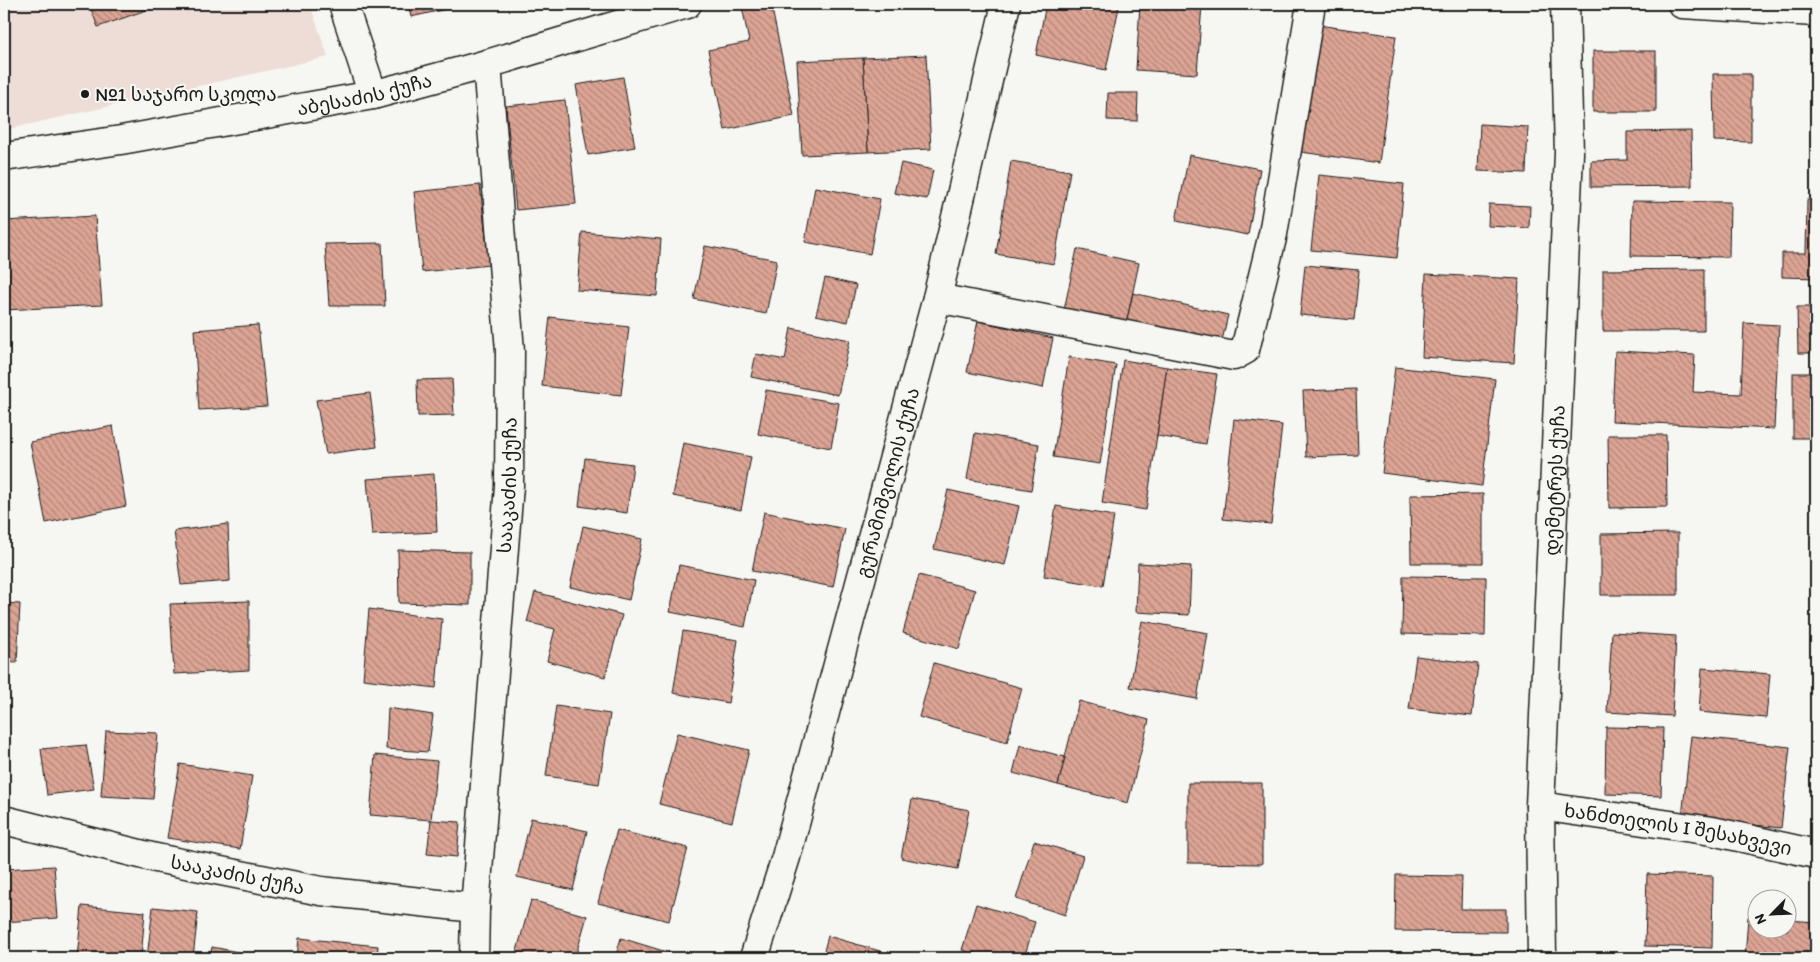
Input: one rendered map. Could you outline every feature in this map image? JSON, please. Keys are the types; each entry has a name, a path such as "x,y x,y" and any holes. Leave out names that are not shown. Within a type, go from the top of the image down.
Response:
{"street":[{"path":"343,4 373,96"},
{"name":"აბესაძის ქუჩა","path":"4,156 121,140 373,96 687,4"},
{"name":"გურამიშვილის ქუჩა","path":"754,958 786,858 937,298 1006,4"},
{"path":"937,298 1234,356 1245,350 1273,234 1311,4"},
{"name":"დემეტრეს ქუჩა","path":"1542,958 1540,806 1569,153 1565,4"},
{"path":"1682,4 1816,12"},
{"name":"სააკაძის ქუჩა","path":"474,958 476,908 510,486 510,352 487,64"},
{"name":"ხანძთელის I შესახვევი","path":"1540,806 1712,831 1816,854"},
{"name":"სააკაძის ქუჩა","path":"4,820 156,858 321,891 476,908"}],"shaded area":[{"name":"№1 საჯარო სკოლა","path":"4,4 310,4 328,57 4,130"}],"building":[{"path":"89,4 163,4 98,27"},
{"path":"408,4 469,4 411,17"},
{"path":"771,4 794,116 725,130 708,50 749,42 742,6"},
{"path":"1046,4 1104,4 1119,7 1106,70 1036,55"},
{"path":"1140,4 1202,4 1197,74 1136,70"},
{"path":"1318,25 1396,36 1379,163 1301,152"},
{"path":"1593,51 1656,51 1656,112 1593,112"},
{"path":"926,55 931,149 868,152 863,58"},
{"path":"863,58 868,152 802,155 797,61"},
{"path":"1713,74 1751,74 1751,142 1714,141"},
{"path":"623,77 635,147 588,155 576,85"},
{"path":"1108,93 1138,93 1137,121 1107,120"},
{"path":"565,100 576,204 516,210 506,106"},
{"path":"1480,124 1528,127 1526,173 1478,171"},
{"path":"1691,131 1692,186 1591,187 1591,161 1627,160 1627,132"},
{"path":"1189,155 1260,169 1248,235 1176,221"},
{"path":"1011,161 1070,171 1054,264 996,254"},
{"path":"901,163 933,170 927,199 894,193"},
{"path":"1319,175 1404,184 1397,258 1311,250"},
{"path":"480,185 489,265 422,272 414,192"},
{"path":"815,187 880,199 870,254 805,242"},
{"path":"1807,200 1816,200 1816,278 1782,277 1782,253 1806,253"},
{"path":"1632,201 1730,202 1729,257 1631,256"},
{"path":"1489,204 1530,206 1529,228 1488,226"},
{"path":"95,216 102,305 4,310 4,221"},
{"path":"582,232 661,239 657,296 577,290"},
{"path":"382,243 385,306 329,306 325,244"},
{"path":"705,246 777,260 766,314 694,299"},
{"path":"1077,249 1139,263 1126,324 1064,310"},
{"path":"1305,265 1359,270 1354,320 1300,315"},
{"path":"1704,269 1704,331 1603,331 1603,270"},
{"path":"1426,274 1519,279 1514,363 1422,357"},
{"path":"825,278 856,285 848,322 816,315"},
{"path":"1133,293 1228,315 1221,345 1126,324"},
{"path":"1797,307 1816,307 1816,353 1798,353"},
{"path":"550,317 629,327 621,395 542,386"},
{"path":"978,321 1053,338 1043,388 967,372"},
{"path":"1744,323 1779,325 1774,429 1612,421 1615,351 1695,355 1693,392 1741,394"},
{"path":"258,325 267,406 199,410 194,330"},
{"path":"791,328 850,340 838,395 751,377 756,354 785,360"},
{"path":"1069,357 1116,365 1100,464 1053,457"},
{"path":"1123,360 1167,367 1146,510 1102,503"},
{"path":"1167,367 1217,374 1206,444 1157,436"},
{"path":"1395,367 1495,379 1482,486 1382,473"},
{"path":"1793,373 1816,373 1816,438 1793,438"},
{"path":"452,379 454,415 418,416 417,380"},
{"path":"1356,389 1358,455 1306,457 1303,391"},
{"path":"766,390 839,403 831,448 758,434"},
{"path":"370,393 377,447 326,454 316,400"},
{"path":"1234,419 1282,425 1271,524 1223,519"},
{"path":"113,426 126,506 46,523 30,442"},
{"path":"975,433 1039,444 1031,490 967,479"},
{"path":"1608,435 1666,435 1667,507 1609,508"},
{"path":"683,443 751,457 741,510 673,496"},
{"path":"585,458 633,464 627,513 579,506"},
{"path":"1814,463 1816,463 1816,531 1815,531"},
{"path":"434,474 437,532 372,535 367,479"},
{"path":"948,490 1019,506 1005,565 934,549"},
{"path":"1483,494 1483,563 1411,563 1410,495"},
{"path":"1056,506 1114,516 1103,586 1044,576"},
{"path":"764,512 845,529 833,587 752,571"},
{"path":"228,524 230,581 181,585 174,531"},
{"path":"583,526 642,539 629,600 570,587"},
{"path":"1678,533 1678,595 1601,595 1601,534"},
{"path":"398,550 470,552 470,605 399,603"},
{"path":"1138,563 1191,566 1189,615 1136,612"},
{"path":"679,565 754,580 745,627 670,612"},
{"path":"919,575 975,590 959,649 903,633"},
{"path":"1403,576 1486,577 1485,636 1402,634"},
{"path":"535,592 622,615 605,677 547,661 555,629 527,622"},
{"path":"249,601 249,670 174,674 170,604"},
{"path":"4,603 20,604 17,663 4,662"},
{"path":"369,609 442,619 436,688 363,679"},
{"path":"1142,621 1208,633 1197,699 1130,687"},
{"path":"683,631 738,640 728,703 673,693"},
{"path":"1612,632 1676,636 1672,716 1607,712"},
{"path":"1416,656 1478,664 1472,716 1409,709"},
{"path":"934,663 1022,688 1007,742 919,717"},
{"path":"1702,668 1770,674 1766,718 1699,712"},
{"path":"1079,701 1149,720 1128,803 1058,785"},
{"path":"556,706 610,714 599,784 546,776"},
{"path":"388,708 433,715 428,752 386,749"},
{"path":"1606,727 1663,728 1661,796 1605,794"},
{"path":"106,731 158,733 153,799 101,796"},
{"path":"677,733 749,750 732,822 659,804"},
{"path":"1691,736 1790,747 1781,828 1682,817"},
{"path":"86,745 94,789 47,795 41,749"},
{"path":"1020,745 1065,757 1058,785 1013,773"},
{"path":"375,755 437,761 431,820 370,815"},
{"path":"180,764 252,776 240,849 167,838"},
{"path":"1188,783 1262,783 1262,864 1188,863"},
{"path":"912,799 969,810 958,869 901,858"},
{"path":"531,818 587,831 573,890 517,877"},
{"path":"431,820 460,822 457,857 427,854"},
{"path":"617,830 688,848 669,921 598,903"},
{"path":"1034,841 1083,856 1065,915 1016,899"},
{"path":"54,866 58,918 4,922 4,869"},
{"path":"1647,874 1713,876 1712,948 1645,946"},
{"path":"1396,875 1462,876 1461,909 1506,909 1506,932 1395,931"},
{"path":"531,900 587,916 575,958 515,958"},
{"path":"976,904 1035,922 1024,958 988,958 962,950"},
{"path":"82,906 145,912 141,958 77,958"},
{"path":"153,907 198,912 193,958 147,958"},
{"path":"1748,917 1748,940 1798,940 1798,921 1816,922 1816,958 1745,958"},
{"path":"828,936 904,958 822,958"},
{"path":"299,938 378,946 377,958 297,958"},
{"path":"621,938 683,957 683,958 615,958"},
{"path":"212,947 264,957 210,958"}],"place":[{"name":"№1 საჯარო სკოლა","path":"85,94"}]}
